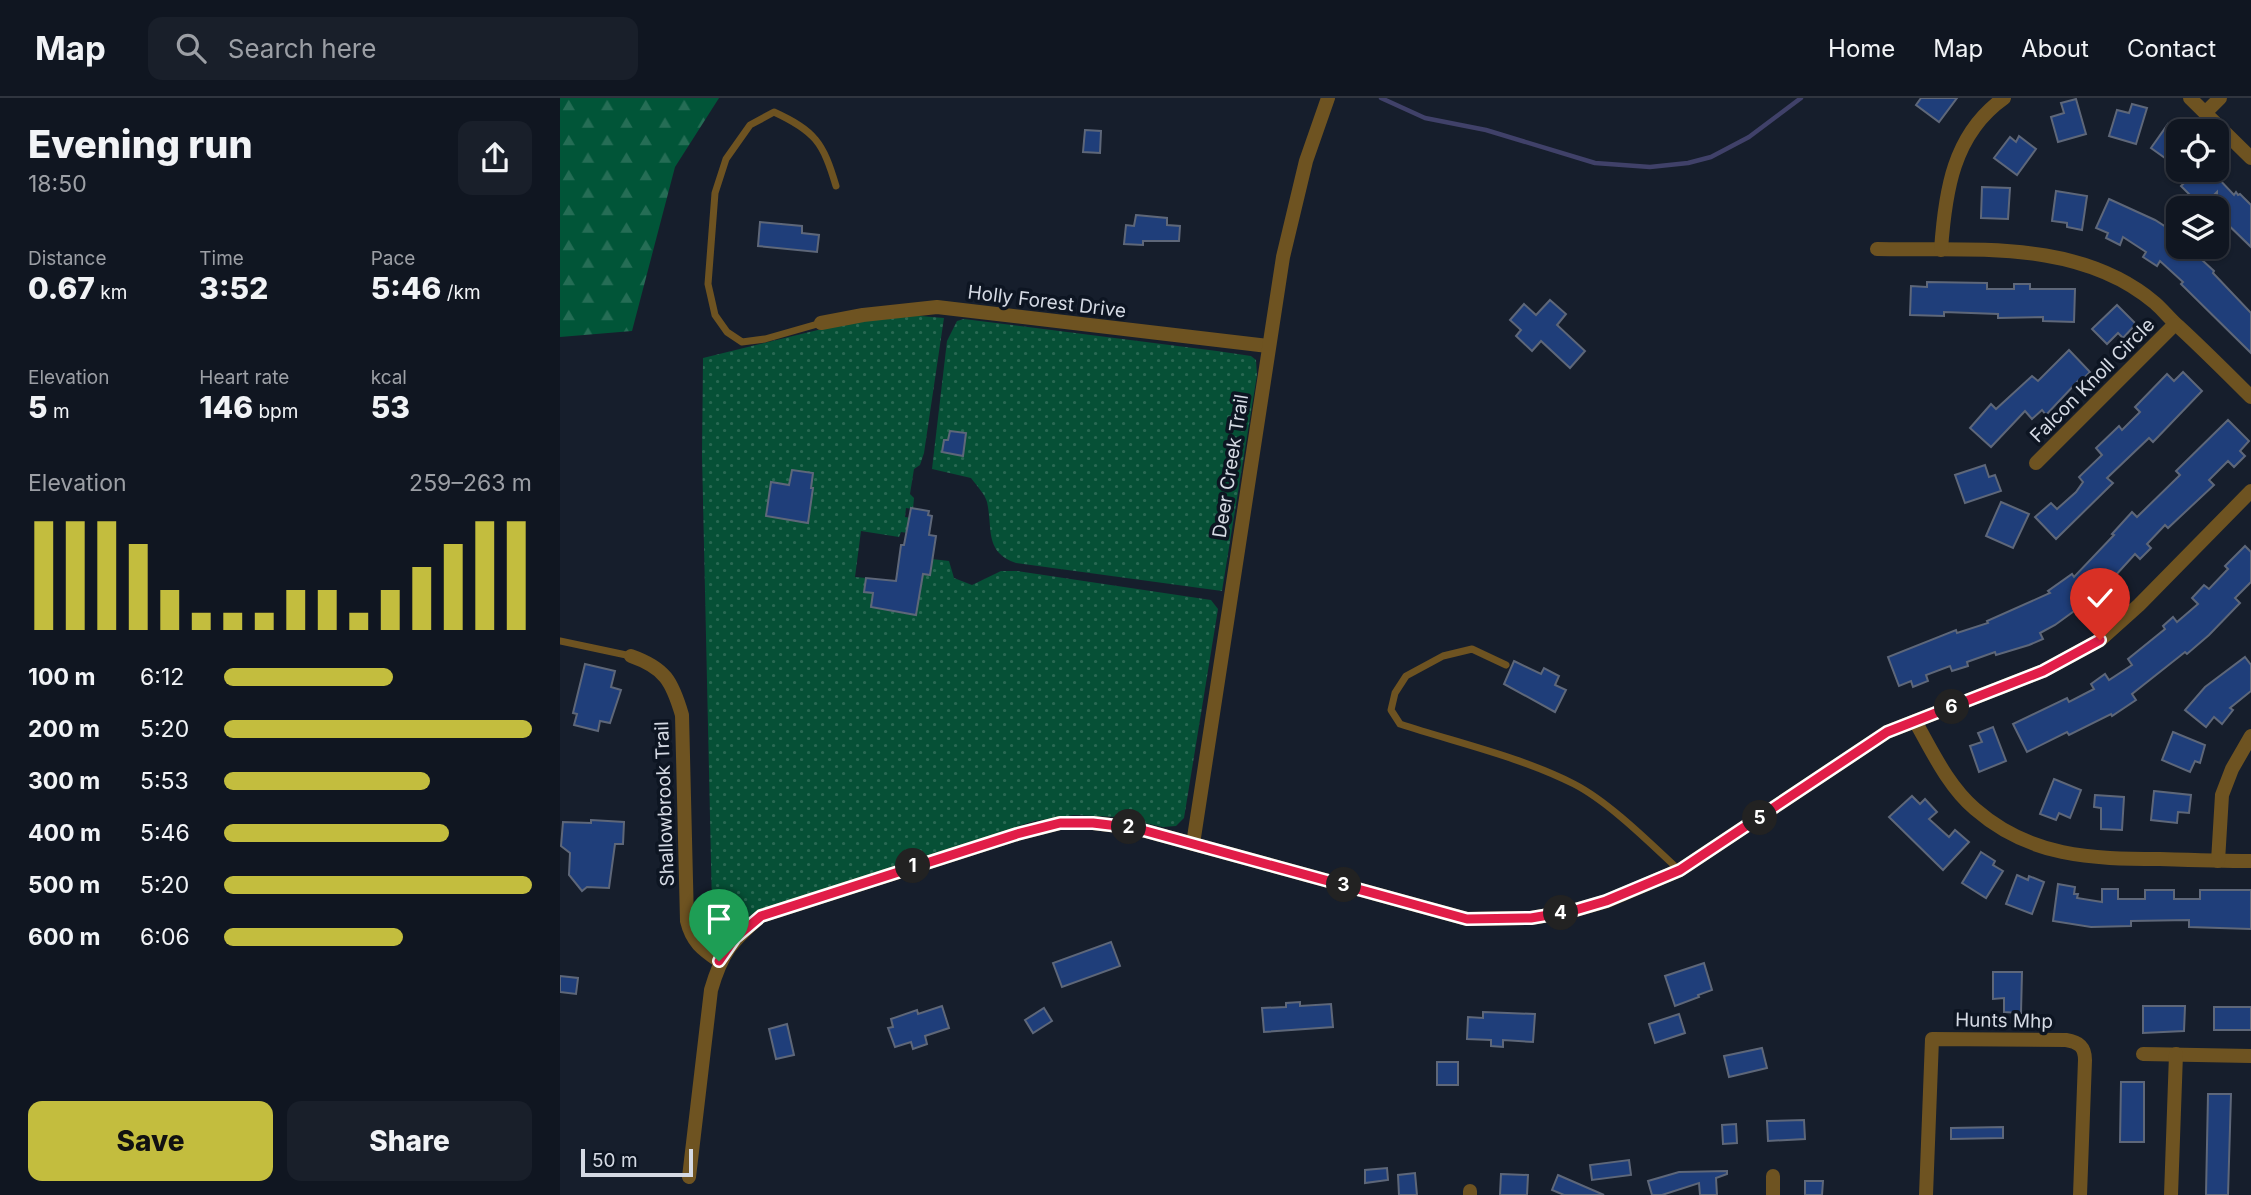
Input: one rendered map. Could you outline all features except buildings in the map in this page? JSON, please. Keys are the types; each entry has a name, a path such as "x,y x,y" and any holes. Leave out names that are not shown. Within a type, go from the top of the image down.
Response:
{"street":[{"name":"Deer Creek Trail","path":"1193,844 1283,257 1303,173 1328,98"},
{"path":"1941,250 1943,220 1953,165 1972,129 1990,108 2004,98"},
{"path":"2190,98 2251,158"},
{"path":"2206,112 2220,98"},
{"path":"1877,249 2033,253 2094,268 2124,282 2155,303 2251,397"},
{"name":"Holly Forest Drive","path":"821,323 863,315 937,307 1268,346"},
{"name":"Falcon Knoll Circle","path":"2036,463 2175,324"},
{"path":"689,1177 711,990 719,961 735,938 761,916 1017,834 1060,823 1093,823 1135,828 1467,919 1522,919 1572,911 1606,901 1680,870 1887,732 2043,671 2100,640 2139,605 2251,491"},
{"name":"Shallowbrook Trail","path":"631,656 659,669 676,694 682,715 687,921 697,946 719,961"},
{"path":"1915,721 1950,781 1974,808 2004,830 2033,845 2098,859 2251,861"},
{"path":"2218,861 2222,795 2232,769 2251,736"},
{"name":"Hunts Mhp","path":"1926,1195 1932,1039 1945,1039 2066,1040 2081,1045 2085,1060 2080,1195"},
{"path":"2143,1054 2251,1056"},
{"path":"2171,1195 2176,1054"},
{"path":"1773,1176 1773,1195"}],"lane":[{"path":"821,323 765,339 742,342 727,332 715,315 708,284 715,193 726,159 750,125 774,112 801,125 820,143 836,186"},
{"path":"560,641 631,656"},
{"path":"1506,665 1472,649 1443,656 1406,676 1395,693 1391,710 1401,724 1499,755 1576,785 1617,815 1680,870"}],"green space":[{"path":"560,98 719,98 675,167 632,331 560,337"},
{"path":"898,314 944,318 924,453 920,465 914,469 910,494 914,498 913,509 906,508 905,517 911,518 908,533 901,532 899,537 861,531 855,577 866,578 865,592 873,593 871,607 894,608 894,612 916,615 921,586 919,573 932,559 949,561 954,578 972,585 1001,571 1017,571 1211,600 1218,609 1184,818 1176,826 1163,827 1117,817 1074,815 1034,821 776,904 744,918 719,944 709,917 712,907 702,456 703,358 826,328"},
{"path":"964,319 1217,351 1251,356 1256,360 1257,375 1222,591 1016,563 999,553 992,538 986,499 971,478 932,469 947,341 957,321"}],"waterway":[{"path":"1381,98 1425,118 1486,130 1595,163 1650,167 1688,163 1711,157 1749,137 1801,98"}],"route":[{"path":"719,961 735,938 761,916 1017,834 1060,823 1093,823 1135,828 1467,919 1531,918 1572,911 1606,901 1680,870 1887,732 2043,671 2100,640"}]}
